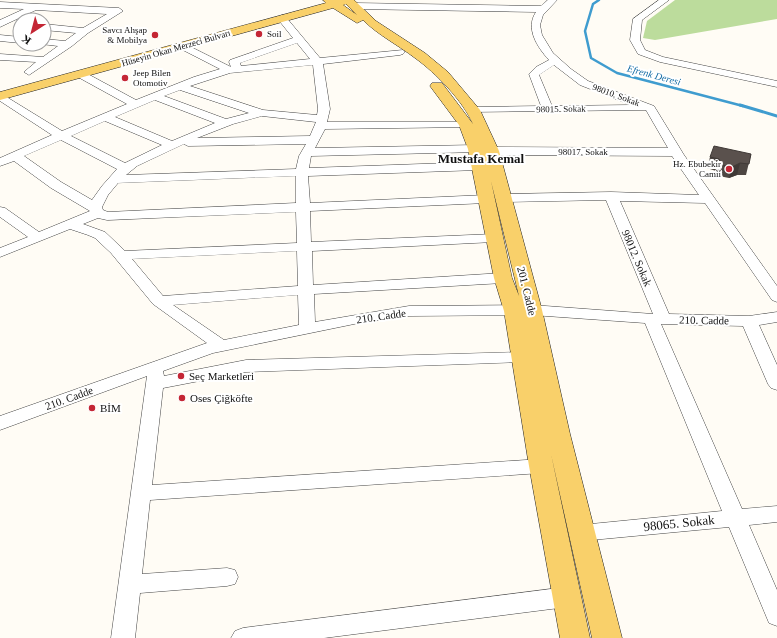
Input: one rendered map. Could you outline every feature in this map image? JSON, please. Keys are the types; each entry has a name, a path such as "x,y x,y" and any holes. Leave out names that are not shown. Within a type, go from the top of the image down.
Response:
{"main road":[{"name":"Hüseyin Okan Merzeci Bulvarı","path":"0,96 282,18 343,3"},
{"name":"Hüseyin Okan Merzeci Bulvarı","path":"0,88 193,37 343,3"},
{"name":"201. Cadde","path":"343,3 430,78 469,118"},
{"name":"201. Cadde","path":"343,3 421,56 444,75 469,118 482,155 523,311 558,434 607,638"},
{"name":"201. Cadde","path":"494,198 494,238 503,278 523,311 522,357 541,466 575,638"}],"street":[{"path":"25,12 49,0"},
{"path":"343,3 541,12 553,0"},
{"path":"665,0 638,19 635,40 641,52 660,59 777,84"},
{"path":"0,5 117,12"},
{"path":"29,72 70,44 85,31 125,6"},
{"name":"98010. Sokak","path":"541,12 536,26 541,43 554,62 584,83 606,93 650,108 676,152 777,296"},
{"path":"52,17 103,21"},
{"path":"2,22 12,18"},
{"path":"282,18 317,61 324,109 322,122 306,152 302,172 307,329"},
{"path":"2,22 12,24"},
{"path":"52,28 85,31"},
{"path":"0,38 12,39"},
{"path":"233,70 234,62 300,39"},
{"path":"52,43 70,44"},
{"path":"182,46 233,70"},
{"path":"0,162 154,96 180,86 233,70 367,57 400,52"},
{"path":"0,57 45,60"},
{"path":"548,109 534,74 540,69 554,62"},
{"path":"80,74 136,104"},
{"path":"180,86 262,113"},
{"path":"0,96 61,136 126,168"},
{"path":"154,96 225,123"},
{"name":"98015. Sokak","path":"262,113 322,122 469,118 548,109 650,108"},
{"path":"97,210 99,198 126,168 175,144 225,123 243,116 262,113"},
{"path":"105,117 175,144 312,140"},
{"path":"306,152 482,155"},
{"name":"98017. Sokak","path":"482,155 676,152"},
{"path":"116,179 302,172 482,155"},
{"path":"15,156 56,185 107,216 494,198 611,196 708,199"},
{"name":"98012. Sokak","path":"611,196 657,319 736,518 777,616"},
{"path":"0,253 71,225 97,210"},
{"path":"0,212 39,238"},
{"path":"71,225 99,234 122,255 137,277 160,301 183,320 222,346"},
{"path":"122,255 494,238"},
{"path":"160,301 306,290 503,278"},
{"name":"210. Cadde","path":"0,423 156,375 222,346 359,318 408,311 523,311 657,319 749,321 777,317"},
{"path":"749,321 775,377"},
{"path":"123,638 156,375 246,366 522,357"},
{"path":"141,494 541,466"},
{"name":"98065. Sokak","path":"581,533 777,514"},
{"path":"130,584 227,577"},
{"path":"243,638 567,597"}],"green space":[{"path":"675,0 777,0 777,19 655,40 643,38 647,21"}],"building":[{"path":"714,146 751,154 749,164 740,163 732,167 722,165 719,159 710,157"}],"waterway":[{"name":"Efrenk Deresi","path":"599,0 593,4 585,31 591,58 617,73 743,106"},
{"name":"Efrenk Deresi","path":"740,105 777,116"}],"place":[{"name":"Soil","path":"259,34"},
{"name":"Savcı Ahşap & Mobilya","path":"155,35"},
{"name":"Jeep Bilen Otomotiv","path":"125,78"},
{"name":"Hz. Ebubekir Camii","path":"729,169"},
{"name":"Seç Marketleri","path":"181,376"},
{"name":"Oses Çiğköfte","path":"182,398"},
{"name":"BİM","path":"92,408"}],"district":[{"name":"Mustafa Kemal","path":"481,158"}]}
